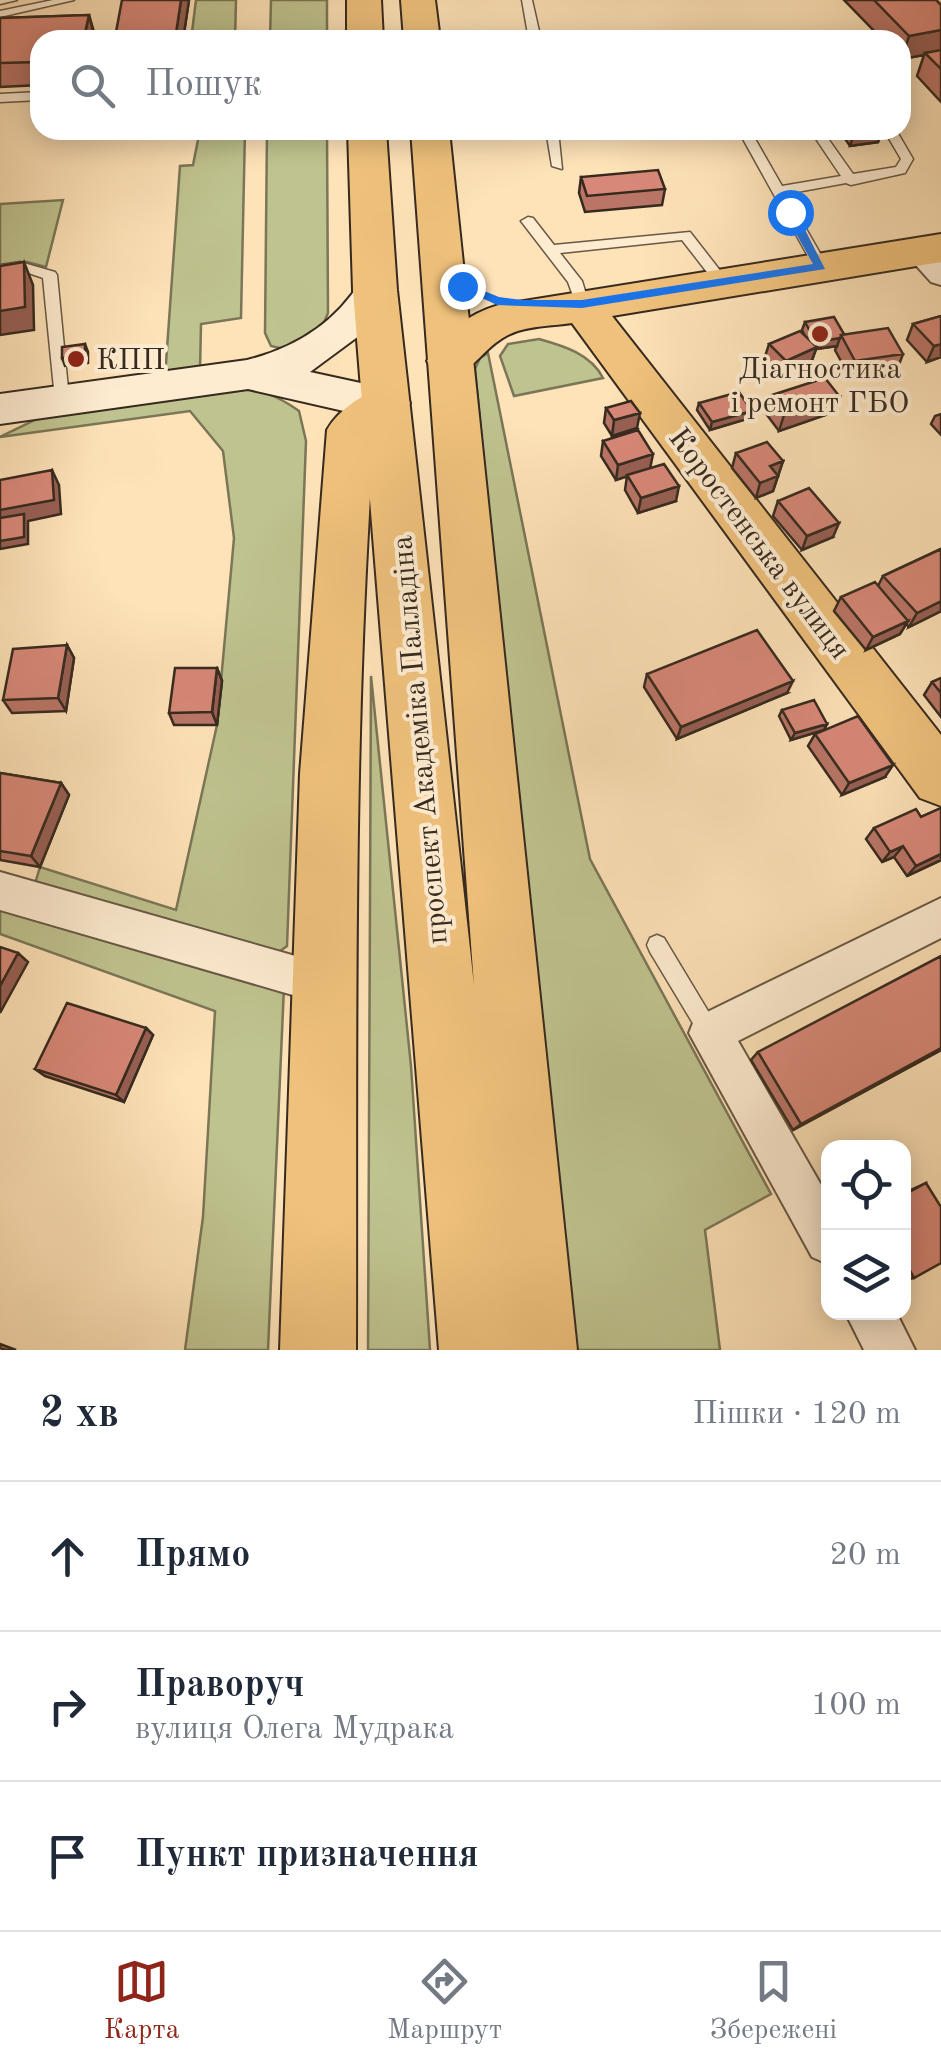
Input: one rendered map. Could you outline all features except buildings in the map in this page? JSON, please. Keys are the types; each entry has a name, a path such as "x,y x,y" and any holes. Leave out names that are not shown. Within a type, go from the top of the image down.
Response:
{"main road":[{"path":"364,0 365,30"},
{"path":"418,0 421,30"},
{"name":"проспект Академіка Палладіна","path":"367,140 375,290 478,1350"},
{"path":"431,140 538,1350"},
{"path":"450,361 467,340 499,320 821,266 933,259"},
{"path":"441,264 462,286 497,300 582,304"},
{"name":"Коростенська вулиця","path":"582,304 603,338 941,780"},
{"path":"318,1350 341,532 351,430 388,403"}],"street":[{"path":"21,408 247,375 310,354 361,314 375,290"},
{"path":"247,375 280,378 360,402 388,403"},
{"path":"0,891 326,986"},
{"path":"822,1230 710,1033 941,917"},
{"path":"874,1320 891,1350"}],"lane":[{"path":"0,1 12,0"},
{"path":"0,14 69,0"},
{"path":"527,0 533,30"},
{"path":"0,98 30,96"},
{"path":"554,140 558,166"},
{"path":"750,140 821,266"},
{"path":"823,140 852,181"},
{"path":"778,191 901,170 907,159 896,140"},
{"path":"528,221 575,281 582,304"},
{"path":"551,250 685,236 722,282"},
{"path":"0,269 20,266 50,275 21,408"},
{"path":"657,945 710,1033"}],"green space":[{"path":"196,0 236,0 235,30 192,30"},
{"path":"271,0 327,0 327,30 270,30"},
{"path":"198,140 245,140 241,318 201,324 200,370 165,377 180,166 193,165"},
{"path":"267,140 327,140 328,313 320,332 292,351 271,346 265,333"},
{"path":"63,200 46,267 27,262 0,265 0,204"},
{"path":"539,339 584,357 603,378 514,396 500,356 508,344"},
{"path":"488,353 590,859 771,1194 705,1230 720,1350 570,1350 475,369 480,358"},
{"path":"228,385 266,393 299,411 306,441 287,946 272,957 34,887 40,867 176,910 217,725 234,538 223,451 190,411 0,437 41,417"},
{"path":"371,676 411,1066 430,1350 368,1350"},
{"path":"0,902 284,987 268,1350 185,1350 203,1217 215,1011 0,934"}],"place":[{"name":"Діагностика і ремонт ГБО","path":"820,334"},
{"name":"КПП","path":"76,359"}],"route":[{"path":"462,286 497,300 523,304 582,304 821,266 790,212"}]}
